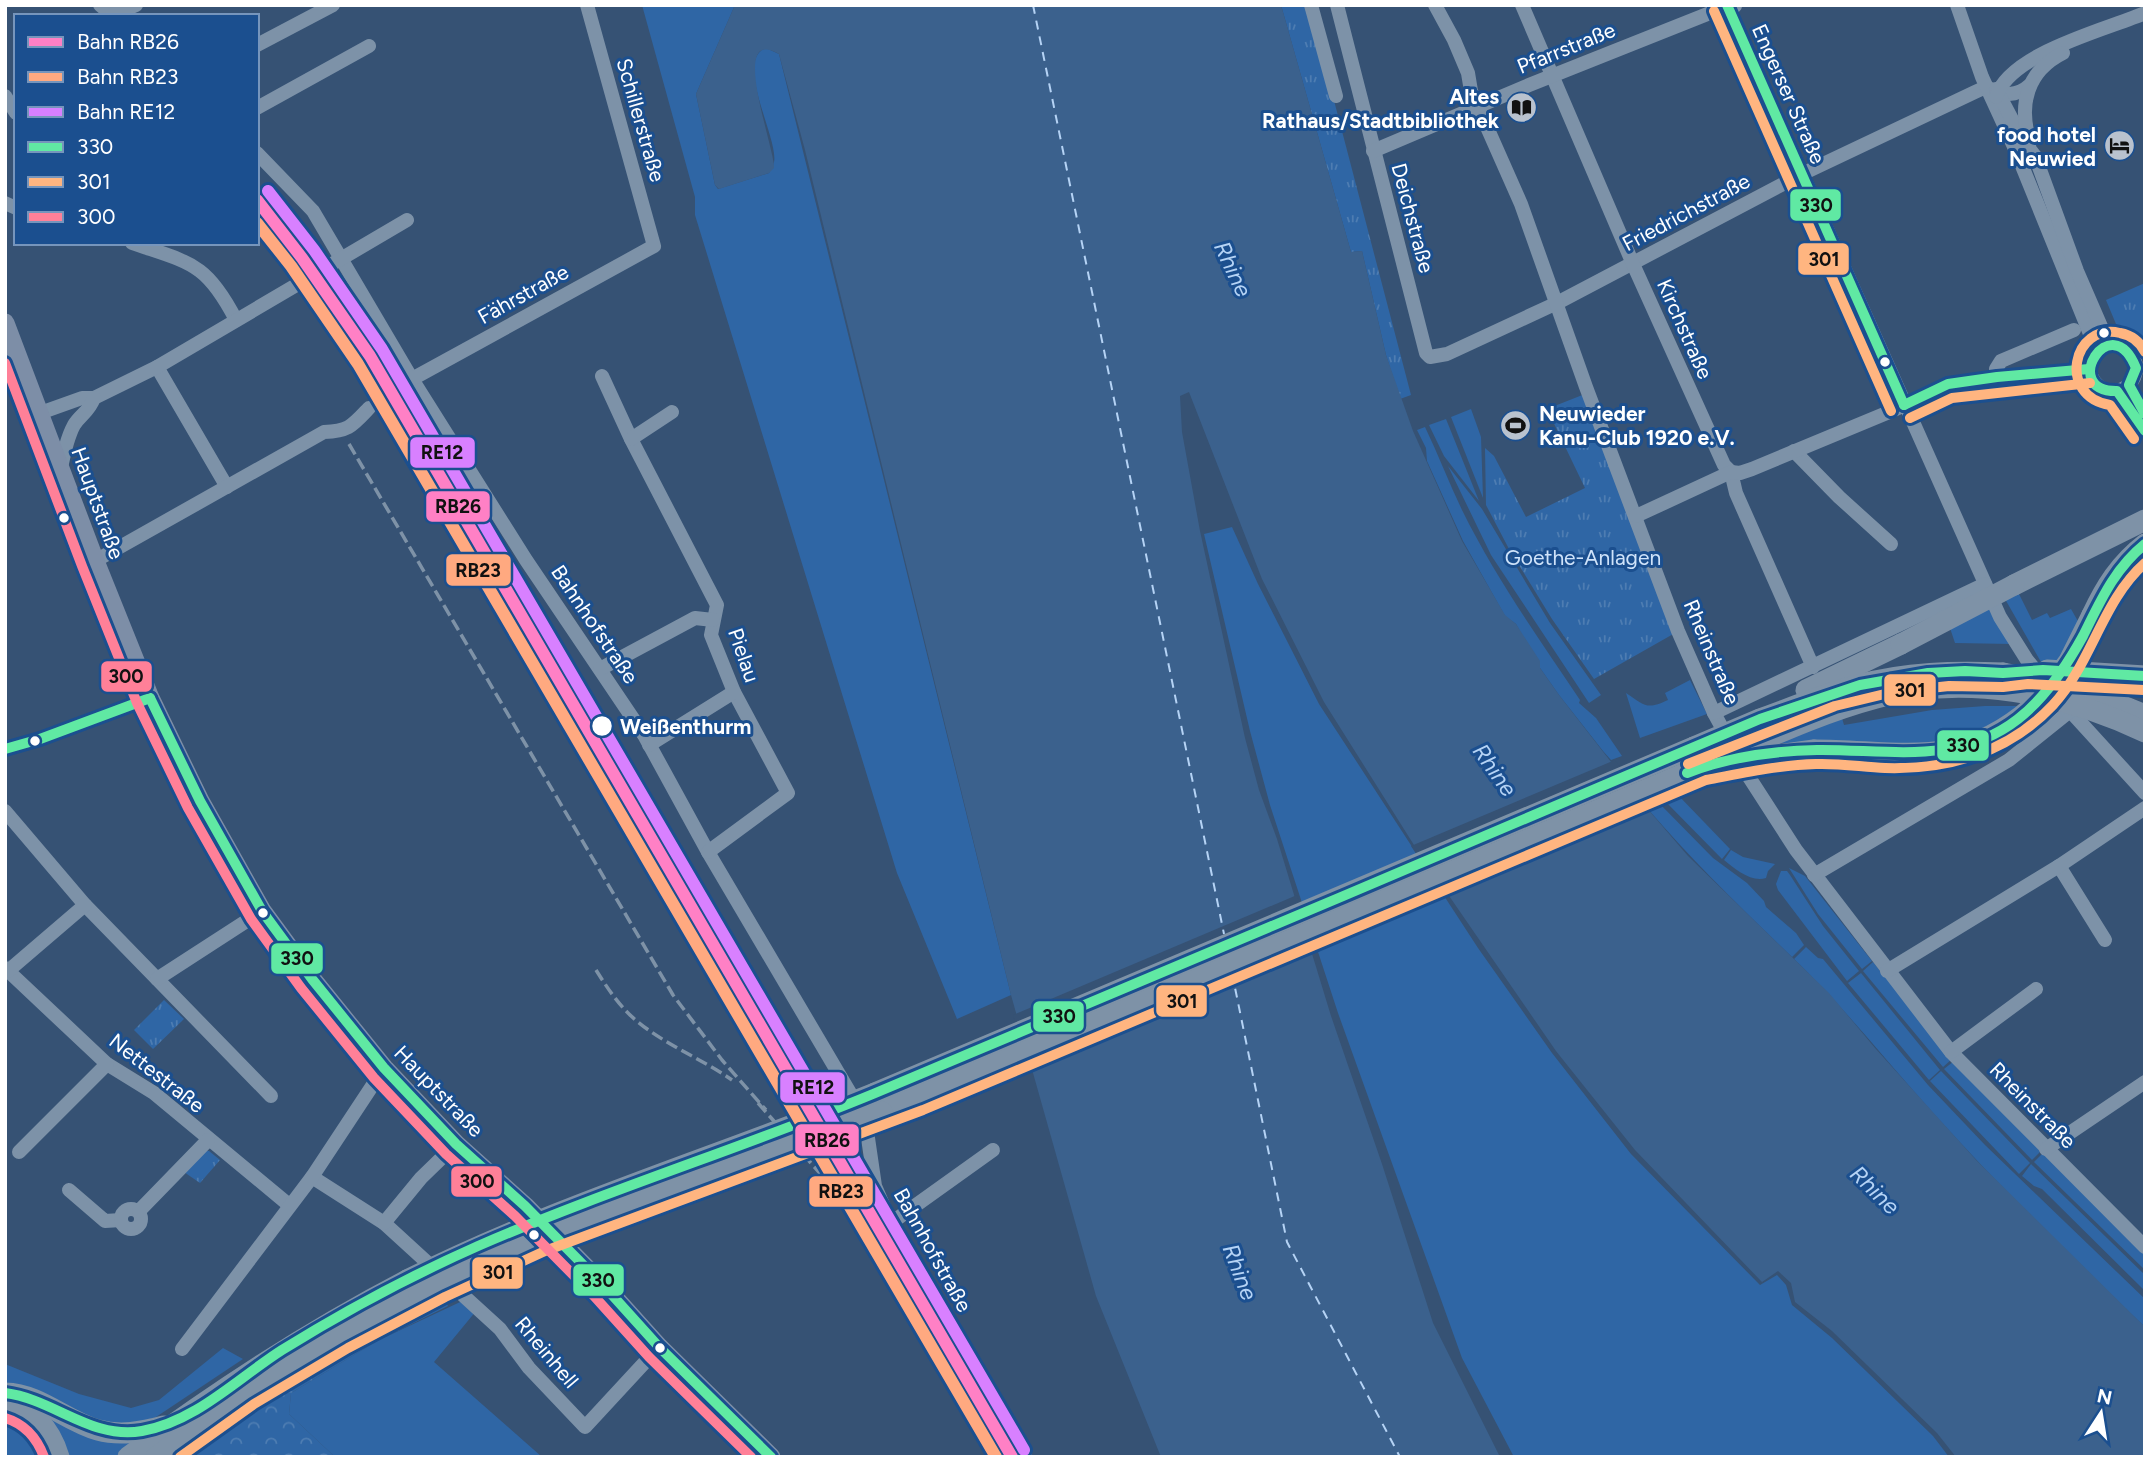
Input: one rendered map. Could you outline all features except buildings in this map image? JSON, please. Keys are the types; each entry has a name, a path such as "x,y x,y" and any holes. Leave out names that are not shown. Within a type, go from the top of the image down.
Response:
{"highway":[{"path":"1760,719 1792,696 2145,520"},
{"path":"1702,766 1763,755 1814,750 1899,755 1932,754 1966,746 1993,734 2022,716 2059,676 2113,576 2127,558 2145,544"},
{"path":"128,1457 166,1445 328,1323 464,1253 572,1208 875,1093 1760,719 1837,691 1891,678 1948,672 2003,673 2043,670 2145,676"},
{"path":"2003,673 2081,689 2145,715"},
{"path":"233,1392 373,1317 467,1270 540,1238 918,1097 1702,766 1851,706 1878,698 1930,690 1982,688 2054,698 2101,713 2145,732"},
{"path":"5,1393 32,1398 89,1427 109,1432 139,1432 166,1445"},
{"path":"5,1403 38,1419 51,1437 59,1457"}],"main road":[{"name":"Hauptstraße","path":"5,323 150,698 200,801 262,911 384,1069 456,1144 525,1206 604,1286 659,1347 771,1457"}],"street":[{"path":"117,14 136,5"},
{"path":"259,44 333,5"},
{"name":"Schillerstraße","path":"587,5 654,246"},
{"path":"1311,5 1336,96"},
{"name":"Deichstraße","path":"1337,5 1426,353 1430,357"},
{"name":"Rheinstraße","path":"1435,5 1454,40 1468,73 1471,92 1521,204 1586,387 1678,631 1714,713 1747,774 1814,875 1951,1052 2145,1247"},
{"name":"Kirchstraße","path":"1522,5 1633,264 1724,465 1731,472 1737,493 1813,667"},
{"path":"1957,5 1969,35 1971,50 1992,90 2035,156"},
{"name":"Pfarrstraße","path":"1373,151 1731,6"},
{"name":"Engerser Straße","path":"1731,6 1802,174 2000,617 2027,660 2145,793"},
{"name":"Friedrichstraße","path":"1430,357 1447,354 1557,303 1802,174 1992,90 2040,55 2075,38 2091,35 2145,13"},
{"name":"Friedrichstraße","path":"1992,90 2018,93 2030,85 2046,63 2091,35"},
{"path":"259,107 369,46"},
{"path":"2030,85 2026,95 2025,118 2035,156 2081,281 2112,345"},
{"path":"1992,90 2097,351"},
{"name":"Bahnhofstraße","path":"259,155 313,211 412,379 526,560 649,745 708,852 856,1102 868,1138 875,1186 891,1223 1025,1457"},
{"path":"94,398 89,410 65,425 53,426 42,418 82,398 94,398 156,367 407,220"},
{"path":"138,245 186,261 204,272 215,284 236,320"},
{"name":"Fährstraße","path":"412,379 654,246"},
{"path":"1997,377 1996,369 2001,361 2074,330"},
{"path":"2112,345 2126,349 2140,367 2123,388 2106,391 2097,386 2089,369 2097,351 2112,345"},
{"path":"156,367 227,487"},
{"path":"1636,516 1731,472 1740,473 1948,384 2089,369"},
{"name":"Pielau","path":"602,376 631,439 717,605 711,635 734,691 788,793 708,852"},
{"path":"2123,388 2145,414"},
{"path":"2123,388 2145,431"},
{"path":"95,561 324,432 341,431 351,427 369,408"},
{"path":"631,439 672,412"},
{"path":"61,468 68,439 79,418"},
{"path":"1794,451 1891,544"},
{"path":"1714,713 1985,584"},
{"path":"600,669 695,618 713,620"},
{"path":"649,745 734,691"},
{"path":"5,749 40,739 150,698"},
{"path":"1814,875 1999,766 2070,711"},
{"path":"1887,971 2059,866 2145,808"},
{"path":"5,811 85,905 271,1096"},
{"path":"2059,866 2105,940"},
{"path":"7,970 85,905"},
{"path":"157,979 262,911"},
{"name":"Nettestraße","path":"7,970 107,1063 154,1093 289,1205"},
{"path":"1951,1052 2036,989"},
{"path":"19,1152 107,1063"},
{"path":"181,1349 312,1177 384,1069"},
{"path":"2046,1149 2145,1082"},
{"path":"69,1190 105,1221 121,1220 127,1228 137,1227 142,1218 139,1211 208,1140"},
{"path":"384,1223 421,1178 456,1144"},
{"path":"891,1223 993,1150"},
{"name":"Rheinhell","path":"312,1177 384,1223 500,1329 529,1368 584,1427 659,1347"}],"green space":[{"path":"642,5 735,5 696,94 718,189 769,173 773,166 774,151 755,83 754,68 757,55 766,48 779,54 1011,995 957,1019 897,873 695,215 695,197"},
{"path":"1281,5 1309,5 1411,395 1400,399 1386,355 1362,251 1351,252"},
{"path":"2145,283 2145,357 2132,341 2121,336 2106,300"},
{"name":"Goethe-Anlagen","path":"1585,394 1675,633 1594,679 1552,619 1486,505 1485,448 1494,456 1526,517 1585,488 1547,409"},
{"path":"1471,409 1481,437 1483,498 1451,417"},
{"path":"1446,419 1479,501 1444,456 1429,425"},
{"path":"1425,427 1462,510 1489,559 1580,700 1579,703 1596,718 1622,756 1611,760 1603,751 1540,668 1516,624 1505,616 1463,541 1427,461 1426,448 1417,430"},
{"path":"1448,466 1482,509 1550,623 1601,695 1589,703 1491,555"},
{"path":"1232,527 1319,704 1478,948 1552,1053 1631,1154 1760,1285 1777,1275 1786,1285 1792,1305 1832,1338 1933,1436 1949,1457 1514,1457 1462,1358 1338,1013 1270,805 1204,534"},
{"path":"2018,592 2032,620 2047,613 2050,618 2071,609 2079,623 2058,663 2041,662 2005,599"},
{"path":"1990,607 2012,644 1955,643 1950,628"},
{"path":"1690,680 1707,714 1640,738 1626,693 1642,704 1655,705 1668,700 1665,693"},
{"path":"2019,706 1988,727 1937,745 1810,742 1772,744 1842,718 1844,725 1932,710"},
{"path":"1677,794 1730,849 1722,859 1664,800"},
{"path":"1658,802 1713,858 1747,883 1764,901 1766,907 1796,933 1804,945 1792,957 1717,884 1646,807"},
{"path":"1731,850 1743,857 1775,864 1768,871 1766,878 1755,879 1724,860"},
{"path":"1789,868 1805,876 1872,961 1862,969 1818,914"},
{"path":"1781,871 1787,871 1823,926 1859,971 1847,981 1778,890 1776,884"},
{"path":"1806,947 1823,959 1928,1085 1985,1145 2145,1299 2145,1327 1985,1169 1794,959"},
{"path":"1873,962 1952,1059 1943,1067 1863,971"},
{"path":"1861,973 1940,1070 1929,1080 1848,983"},
{"path":"164,1000 184,1019 153,1049 134,1030"},
{"path":"1954,1061 2041,1151 2032,1160 1944,1069"},
{"path":"1941,1071 2030,1163 2019,1174 1930,1081"},
{"path":"203,1151 209,1151 220,1160 200,1183 184,1172"},
{"path":"2043,1153 2145,1254 2145,1270 2034,1162"},
{"path":"2031,1164 2145,1275 2145,1291 2042,1189 2022,1176"},
{"path":"441,1294 448,1306 377,1341 291,1393 289,1414 335,1457 173,1457 302,1368 369,1328"},
{"path":"473,1296 481,1305 434,1362 542,1457 335,1457 289,1414 291,1393 377,1341"},
{"path":"223,1348 243,1359 156,1417 139,1423 116,1425 5,1388 5,1364 79,1394 131,1408 159,1400"},
{"path":"25,1402 140,1435 120,1457 63,1457"},
{"path":"5,1423 26,1436 38,1457 9,1457 5,1454"}],"water":[{"name":"Rhine","path":"735,5 1281,5 1351,252 1362,251 1386,355 1413,431 1462,541 1505,615 1516,624 1540,661 1540,668 1559,695 1646,807 1688,856 1829,993 1977,1161 2145,1327 2145,1457 1956,1457 1937,1433 1832,1331 1795,1302 1791,1283 1778,1271 1762,1282 1635,1150 1556,1051 1414,845 1324,702 1262,579 1189,392 1180,396 1182,432 1200,531 1245,738 1259,790 1433,1323 1500,1457 1161,1457 1096,1296 1011,995 805,150 779,54 764,50 757,57 755,72 774,168 769,173 719,189 715,185 696,94"}],"pier":[{"path":"1615,760 1649,806 1443,895 1411,846"},
{"path":"1297,895 1314,949 1026,1063 1013,1015"}],"ferry route":[{"path":"1033,5 1224,934"},
{"path":"1232,973 1287,1242 1400,1457"}],"railway":[{"path":"349,444 673,995 722,1060 766,1110"},
{"path":"596,970 620,1004 640,1024 732,1080"},
{"path":"758,1103 825,1179 877,1250"},
{"path":"866,1245 990,1457"}],"rail line":[{"name":"RE12","path":"268,191 314,250 382,349 1024,1450"},
{"name":"RB26","path":"259,203 302,258 370,356 1012,1457"},
{"name":"RB23","path":"259,226 291,266 358,364 996,1457"}],"transit line":[{"name":"330","path":"1727,5 1904,405"},
{"name":"301","path":"1714,11 1891,411"},
{"name":"301","path":"2134,439 2110,405 2093,399 2082,389 2077,376 2077,362 2082,349 2091,338 2104,333 2128,335 2138,342 2145,352"},
{"name":"330","path":"2145,414 2129,385 2136,368 2126,351 2114,345 2103,348 2095,356 2090,368 2092,379 2100,388 2117,391 2145,431"},
{"name":"300","path":"5,363 137,703 188,808 251,919 301,988 374,1078 446,1154 515,1216 594,1296 649,1357 751,1457"},
{"name":"330","path":"1904,405 1948,384 2089,369"},
{"name":"301","path":"1910,418 1952,398 2090,383"},
{"name":"330","path":"1687,773 1718,763 1767,753 1817,750 1921,752 1971,744 1995,734 2018,719 2055,681 2116,575 2145,544"},
{"name":"301","path":"180,1457 254,1404 348,1348 445,1297 545,1251 923,1110 1706,780 1802,765 1833,764 1885,768 1932,766 1977,755 1997,746 2017,735 2053,705 2078,670 2118,595 2145,563"},
{"name":"330","path":"5,1393 40,1403 106,1430 142,1431 161,1426 198,1409 282,1350 330,1322 403,1282 478,1246 576,1206 873,1094 1760,719 1860,685 1928,673 1965,671 2003,673 2043,670 2145,676"},
{"name":"301","path":"1688,764 1835,706 1893,692 1949,686 2003,687 2028,684 2144,690"},
{"name":"330","path":"150,698 200,801 262,911 312,979 384,1068 456,1144 525,1206 604,1286 659,1347 771,1457"},
{"name":"330","path":"5,749 40,739 150,698"},
{"name":"300","path":"5,1418 19,1424 29,1433 44,1457"}],"place":[{"name":"Altes Rathaus/Stadtbibliothek","path":"1522,108"},
{"name":"food hotel Neuwied","path":"2119,146"},
{"name":"Neuwieder Kanu-Club 1920 e.V.","path":"1516,425"},
{"name":"Weißenthurm","path":"602,726"}]}
